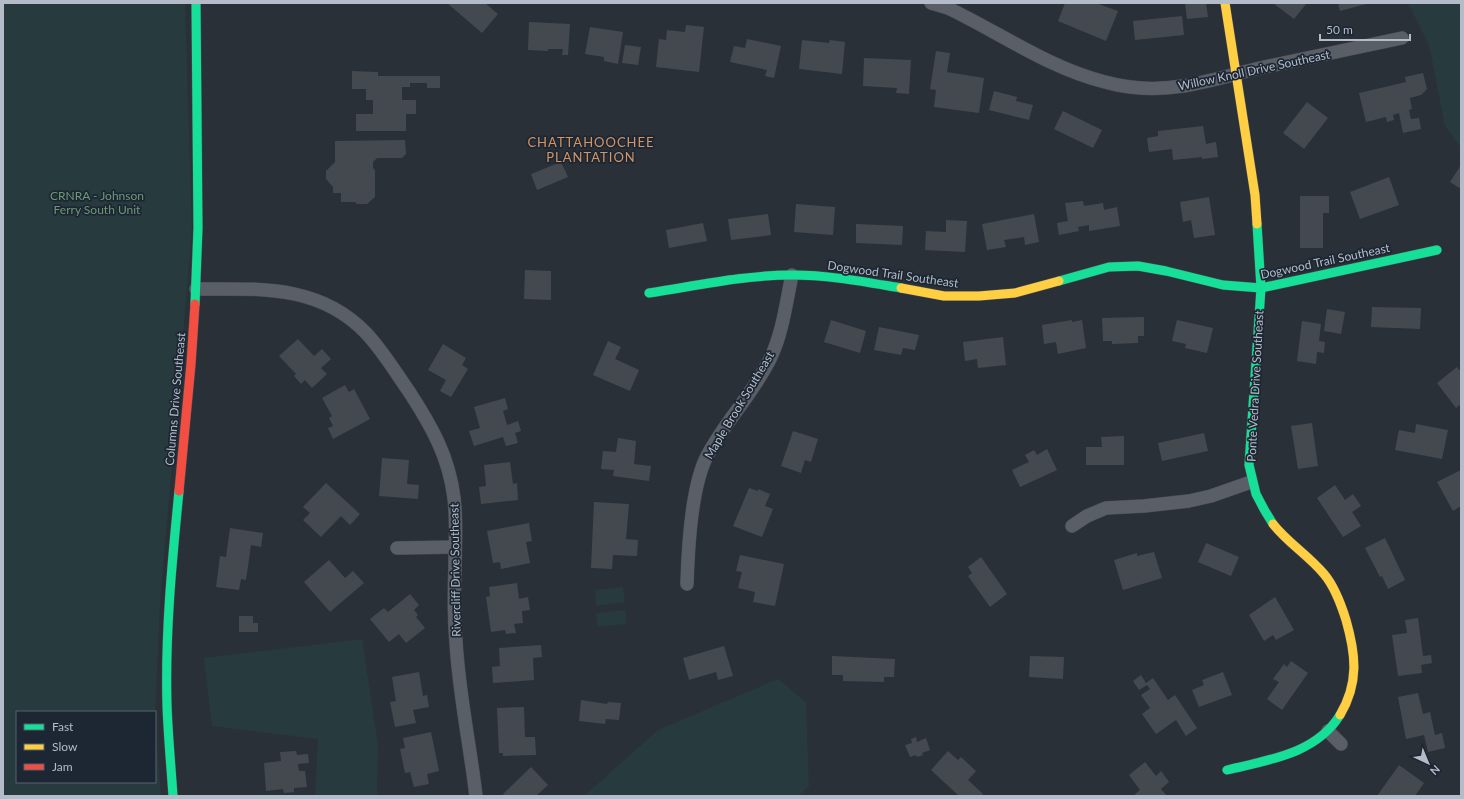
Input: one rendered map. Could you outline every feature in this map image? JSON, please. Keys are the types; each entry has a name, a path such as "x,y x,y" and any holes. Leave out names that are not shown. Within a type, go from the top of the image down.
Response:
{"street":[{"name":"Columns Drive Southeast","path":"172,796 167,704 168,640 171,577 190,372 196,289 198,228 196,3"},
{"name":"Willow Knoll Drive Southeast","path":"931,3 949,6 1050,61 1078,74 1104,82 1128,87 1153,89 1183,86 1402,38"},
{"name":"Ponte Vedra Drive Southeast","path":"1225,3 1255,195 1261,288 1250,465 1251,482 1263,509 1273,524 1321,570 1330,583 1339,599 1354,657 1354,672 1351,690 1346,704 1328,731 1308,746 1290,753 1227,770"},
{"name":"Dogwood Trail Southeast","path":"650,293 744,278 792,275 836,277 944,296 979,296 1015,293 1109,267 1138,266 1166,271 1223,285 1261,288 1437,250"},
{"name":"Maple Brook Southeast","path":"687,584 688,555 698,480 706,457 754,386 770,358 779,335 792,275"},
{"name":"Rivercliff Drive Southeast","path":"196,289 261,289 298,294 319,301 335,309 356,324 381,350 424,415 440,445 451,480 454,497 456,513 454,596 456,644 476,796"},
{"path":"1072,526 1087,516 1106,508 1144,506 1189,501 1211,496 1251,482"},
{"path":"397,548 455,547"},
{"path":"1328,731 1340,744"}],"green space":[{"name":"CRNRA - Johnson Ferry South Unit","path":"3,3 185,3 192,230 160,604 155,711 16,711 16,783 156,783 156,732 161,796 3,796"},
{"path":"1408,3 1461,3 1461,148 1445,126 1429,45"},
{"path":"623,587 625,602 596,606 595,590"},
{"path":"625,610 626,624 598,627 596,613"},
{"path":"362,639 378,745 377,796 315,796 318,739 212,726 204,658"},
{"path":"778,679 806,702 809,786 798,796 584,796 658,730"}],"building":[{"path":"447,3 485,3 498,14 482,33"},
{"path":"1065,3 1096,3 1118,11 1106,41 1058,21"},
{"path":"1185,3 1206,3 1208,17 1187,19"},
{"path":"1273,3 1305,3 1306,4 1294,19"},
{"path":"1338,3 1370,3 1340,11"},
{"path":"1182,16 1184,35 1135,40 1133,21"},
{"path":"529,22 570,24 568,55 562,55 563,49 548,49 548,51 528,50"},
{"path":"686,25 704,27 699,72 656,67 659,39 666,40 667,30 685,32"},
{"path":"590,27 623,32 618,64 604,61 604,57 585,54"},
{"path":"747,39 781,46 774,78 765,76 767,70 730,62 734,46 745,48"},
{"path":"802,40 829,43 830,40 845,42 842,74 799,69"},
{"path":"625,45 641,47 638,65 622,63"},
{"path":"936,51 950,53 947,72 984,78 979,113 934,107 936,90 930,89"},
{"path":"864,58 911,60 909,94 896,93 897,88 863,86"},
{"path":"352,71 378,72 378,76 440,76 440,88 427,88 427,83 410,83 410,87 402,87 402,100 416,100 416,114 406,114 406,131 356,131 356,114 373,114 373,100 366,100 366,89 352,89"},
{"path":"1423,73 1427,89 1421,95 1410,98 1412,109 1409,110 1411,119 1419,118 1421,129 1403,133 1399,113 1393,115 1394,120 1387,122 1386,117 1366,122 1359,93 1406,82 1405,77"},
{"path":"994,91 1017,97 1016,101 1033,105 1029,120 989,110"},
{"path":"1307,102 1328,118 1304,149 1283,133"},
{"path":"1063,111 1102,130 1093,148 1054,129"},
{"path":"1203,126 1206,144 1216,142 1218,157 1173,160 1172,149 1149,152 1147,138 1158,136 1158,131"},
{"path":"405,140 406,154 402,158 377,158 373,162 373,168 375,170 375,197 367,204 341,202 341,193 333,193 333,187 326,179 326,171 335,162 335,141"},
{"path":"561,162 568,177 537,190 531,174"},
{"path":"1461,165 1461,189 1450,182"},
{"path":"1389,177 1399,205 1360,219 1350,192"},
{"path":"1300,196 1329,196 1329,213 1323,213 1323,248 1300,248"},
{"path":"1209,197 1215,235 1194,238 1191,220 1183,222 1180,202"},
{"path":"1083,201 1084,206 1103,203 1104,210 1117,207 1120,226 1089,231 1089,225 1078,227 1079,231 1059,235 1057,223 1068,221 1065,203"},
{"path":"796,204 835,207 833,235 794,232"},
{"path":"768,214 771,235 731,240 728,219"},
{"path":"1034,214 1039,242 1025,245 1024,237 1004,240 1006,247 987,250 982,224"},
{"path":"946,220 967,221 965,252 925,250 926,231 946,232"},
{"path":"703,223 707,241 669,248 666,230"},
{"path":"856,224 903,226 902,245 856,243"},
{"path":"525,270 551,271 551,300 524,299"},
{"path":"1372,307 1421,308 1420,329 1371,327"},
{"path":"1327,309 1345,312 1341,334 1324,331"},
{"path":"1144,317 1144,336 1138,336 1138,343 1112,344 1112,341 1103,341 1102,318"},
{"path":"831,320 866,331 860,353 824,342"},
{"path":"1072,320 1072,322 1082,320 1086,348 1058,354 1056,342 1044,344 1042,325"},
{"path":"1177,320 1213,328 1207,353 1185,348 1186,344 1172,341"},
{"path":"1302,321 1321,324 1319,341 1325,342 1324,353 1317,352 1316,364 1297,361"},
{"path":"879,327 919,335 915,350 903,348 901,355 874,350"},
{"path":"1003,337 1006,365 978,368 977,359 965,361 963,342"},
{"path":"298,339 314,356 322,349 331,359 321,368 327,374 312,388 305,380 301,384 294,376 296,374 279,356"},
{"path":"608,341 621,347 615,359 639,370 630,391 593,375"},
{"path":"443,344 466,358 462,365 468,369 451,397 440,391 446,380 428,370"},
{"path":"1457,367 1459,370 1461,369 1461,404 1456,408 1437,383"},
{"path":"345,385 349,392 354,389 370,419 333,439 328,428 333,426 329,418 332,416 322,398"},
{"path":"505,398 508,409 503,411 507,425 518,421 521,431 515,433 518,443 506,446 503,437 474,446 469,431 480,428 474,407"},
{"path":"1312,423 1318,466 1298,469 1291,426"},
{"path":"1416,424 1448,430 1442,459 1395,450 1399,430 1415,433"},
{"path":"793,431 818,439 811,462 805,460 801,473 781,466"},
{"path":"1204,433 1208,451 1162,461 1158,443"},
{"path":"1124,436 1124,465 1086,465 1086,447 1102,447 1101,437"},
{"path":"618,438 636,441 634,464 651,466 649,481 613,476 614,470 601,469 603,451 616,452"},
{"path":"1047,449 1057,470 1020,487 1012,470 1029,462 1025,455 1034,450 1037,455"},
{"path":"382,458 409,460 407,484 419,485 418,499 379,496"},
{"path":"510,462 513,484 517,483 518,500 481,504 479,487 486,486 484,465"},
{"path":"1461,470 1461,506 1453,511 1437,482"},
{"path":"326,483 360,514 350,525 341,516 321,537 303,520 310,513 303,507"},
{"path":"1335,485 1345,500 1353,494 1361,506 1352,512 1361,526 1343,537 1317,498"},
{"path":"749,488 758,491 758,489 770,494 765,506 773,509 762,537 733,526"},
{"path":"594,502 629,504 626,539 638,540 637,556 613,555 612,569 591,568"},
{"path":"529,523 532,541 526,542 530,563 501,569 500,562 493,563 487,531"},
{"path":"230,528 263,533 261,547 251,545 246,580 241,579 239,590 216,587 220,556 226,557"},
{"path":"1385,538 1405,580 1388,589 1365,548"},
{"path":"1206,543 1239,557 1231,576 1198,562"},
{"path":"1154,552 1162,578 1123,590 1114,560 1137,553 1137,556"},
{"path":"740,555 784,564 775,606 753,602 755,592 738,588 742,572 736,571"},
{"path":"981,557 1007,594 990,607 968,576 972,573 968,567"},
{"path":"329,560 345,578 353,571 364,583 330,612 304,582"},
{"path":"517,583 519,599 528,597 530,610 522,611 523,623 514,624 516,633 506,634 505,630 491,632 486,597 490,596 489,587"},
{"path":"410,594 419,605 414,610 418,615 416,617 425,628 406,643 399,634 389,642 370,619 384,608 388,612"},
{"path":"1275,597 1294,630 1276,640 1273,635 1264,641 1249,615"},
{"path":"239,616 253,616 253,623 258,623 258,632 239,632"},
{"path":"1418,618 1423,656 1431,655 1432,663 1421,665 1422,673 1398,676 1392,635 1407,633 1405,620"},
{"path":"541,645 542,657 533,658 534,680 493,683 492,667 500,666 499,648"},
{"path":"724,646 733,676 718,680 716,672 689,680 683,658"},
{"path":"832,656 895,659 894,677 884,677 884,682 843,681 843,675 832,675"},
{"path":"1030,656 1064,657 1063,679 1029,677"},
{"path":"1291,661 1308,673 1282,710 1267,699 1279,682 1273,679 1284,664 1287,667"},
{"path":"419,672 423,696 427,695 429,707 413,710 416,723 395,727 390,702 396,701 392,677"},
{"path":"1223,672 1232,695 1199,707 1192,690 1204,685 1202,680"},
{"path":"1141,675 1146,683 1153,678 1168,700 1175,695 1197,728 1186,736 1176,720 1156,734 1142,714 1150,708 1141,695 1150,689 1147,685 1139,690 1133,681"},
{"path":"1418,693 1423,714 1430,712 1435,735 1442,733 1445,748 1428,752 1424,735 1406,739 1398,697"},
{"path":"581,700 607,704 608,702 621,703 619,720 606,719 605,724 579,721"},
{"path":"524,707 525,737 535,737 536,755 503,756 503,753 499,753 497,708"},
{"path":"431,732 439,771 427,774 429,784 414,787 410,772 405,773 400,749 405,748 403,738"},
{"path":"916,737 917,742 926,738 930,750 922,753 923,755 910,757 905,745 912,743 911,739"},
{"path":"296,751 297,755 308,754 309,763 298,764 299,771 305,771 307,787 294,788 294,792 284,793 283,789 266,791 264,763 281,761 280,752"},
{"path":"948,751 958,760 961,757 976,771 968,780 983,794 982,796 959,796 931,770"},
{"path":"1145,762 1156,776 1161,771 1169,782 1161,789 1167,796 1133,796 1140,790 1129,775"},
{"path":"1399,765 1424,783 1415,796 1377,796"},
{"path":"531,767 548,785 536,796 505,796 503,794"}],"traffic: fast":[{"path":"195,304 198,228 196,3"},
{"path":"1257,224 1261,288 1249,465 1256,494 1273,524"},
{"path":"1059,281 1109,267 1138,266 1166,271 1223,285 1261,288 1437,250"},
{"path":"649,293 720,281 774,275 806,275 860,281 901,288"},
{"path":"173,796 167,716 167,651 179,491"},
{"path":"1227,770 1259,763 1305,747 1318,739 1330,728 1340,715"}],"traffic: slow":[{"path":"1225,3 1255,195 1257,224"},
{"path":"901,288 944,296 979,296 1015,293 1059,281"},
{"path":"1273,524 1324,574 1334,590 1342,608 1352,645 1354,669 1350,692 1340,715"}],"traffic: jam":[{"path":"179,491 195,304"}],"district":[{"name":"CHATTAHOOCHEE PLANTATION","path":"591,150"}]}
